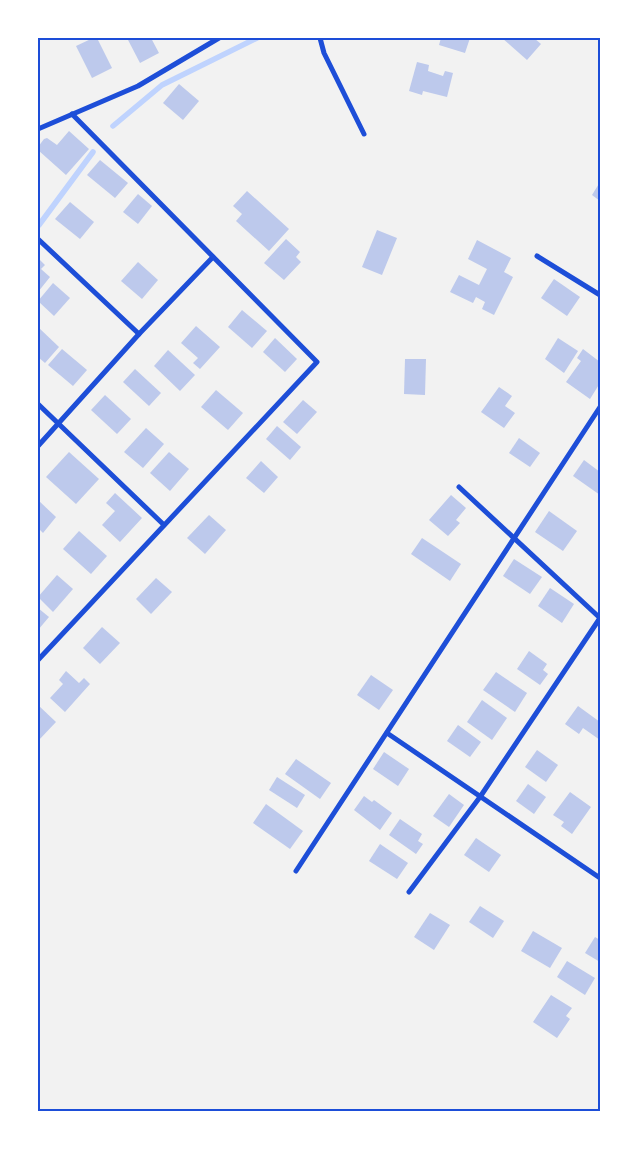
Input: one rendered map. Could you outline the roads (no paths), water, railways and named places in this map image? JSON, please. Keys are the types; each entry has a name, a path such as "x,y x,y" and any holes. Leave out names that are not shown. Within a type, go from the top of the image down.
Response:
{"street":[{"path":"38,129 138,86 219,38"},
{"path":"320,38 324,53 364,134"},
{"path":"38,660 317,362 72,114"},
{"path":"38,239 139,334"},
{"path":"38,446 139,334 213,256"},
{"path":"537,256 600,295"},
{"path":"38,404 164,525"},
{"path":"296,871 600,407"},
{"path":"409,892 480,797 600,618 459,487"},
{"path":"387,733 600,878"}],"waterway":[{"path":"113,126 162,85 257,38"},
{"path":"39,225 93,152"}]}
